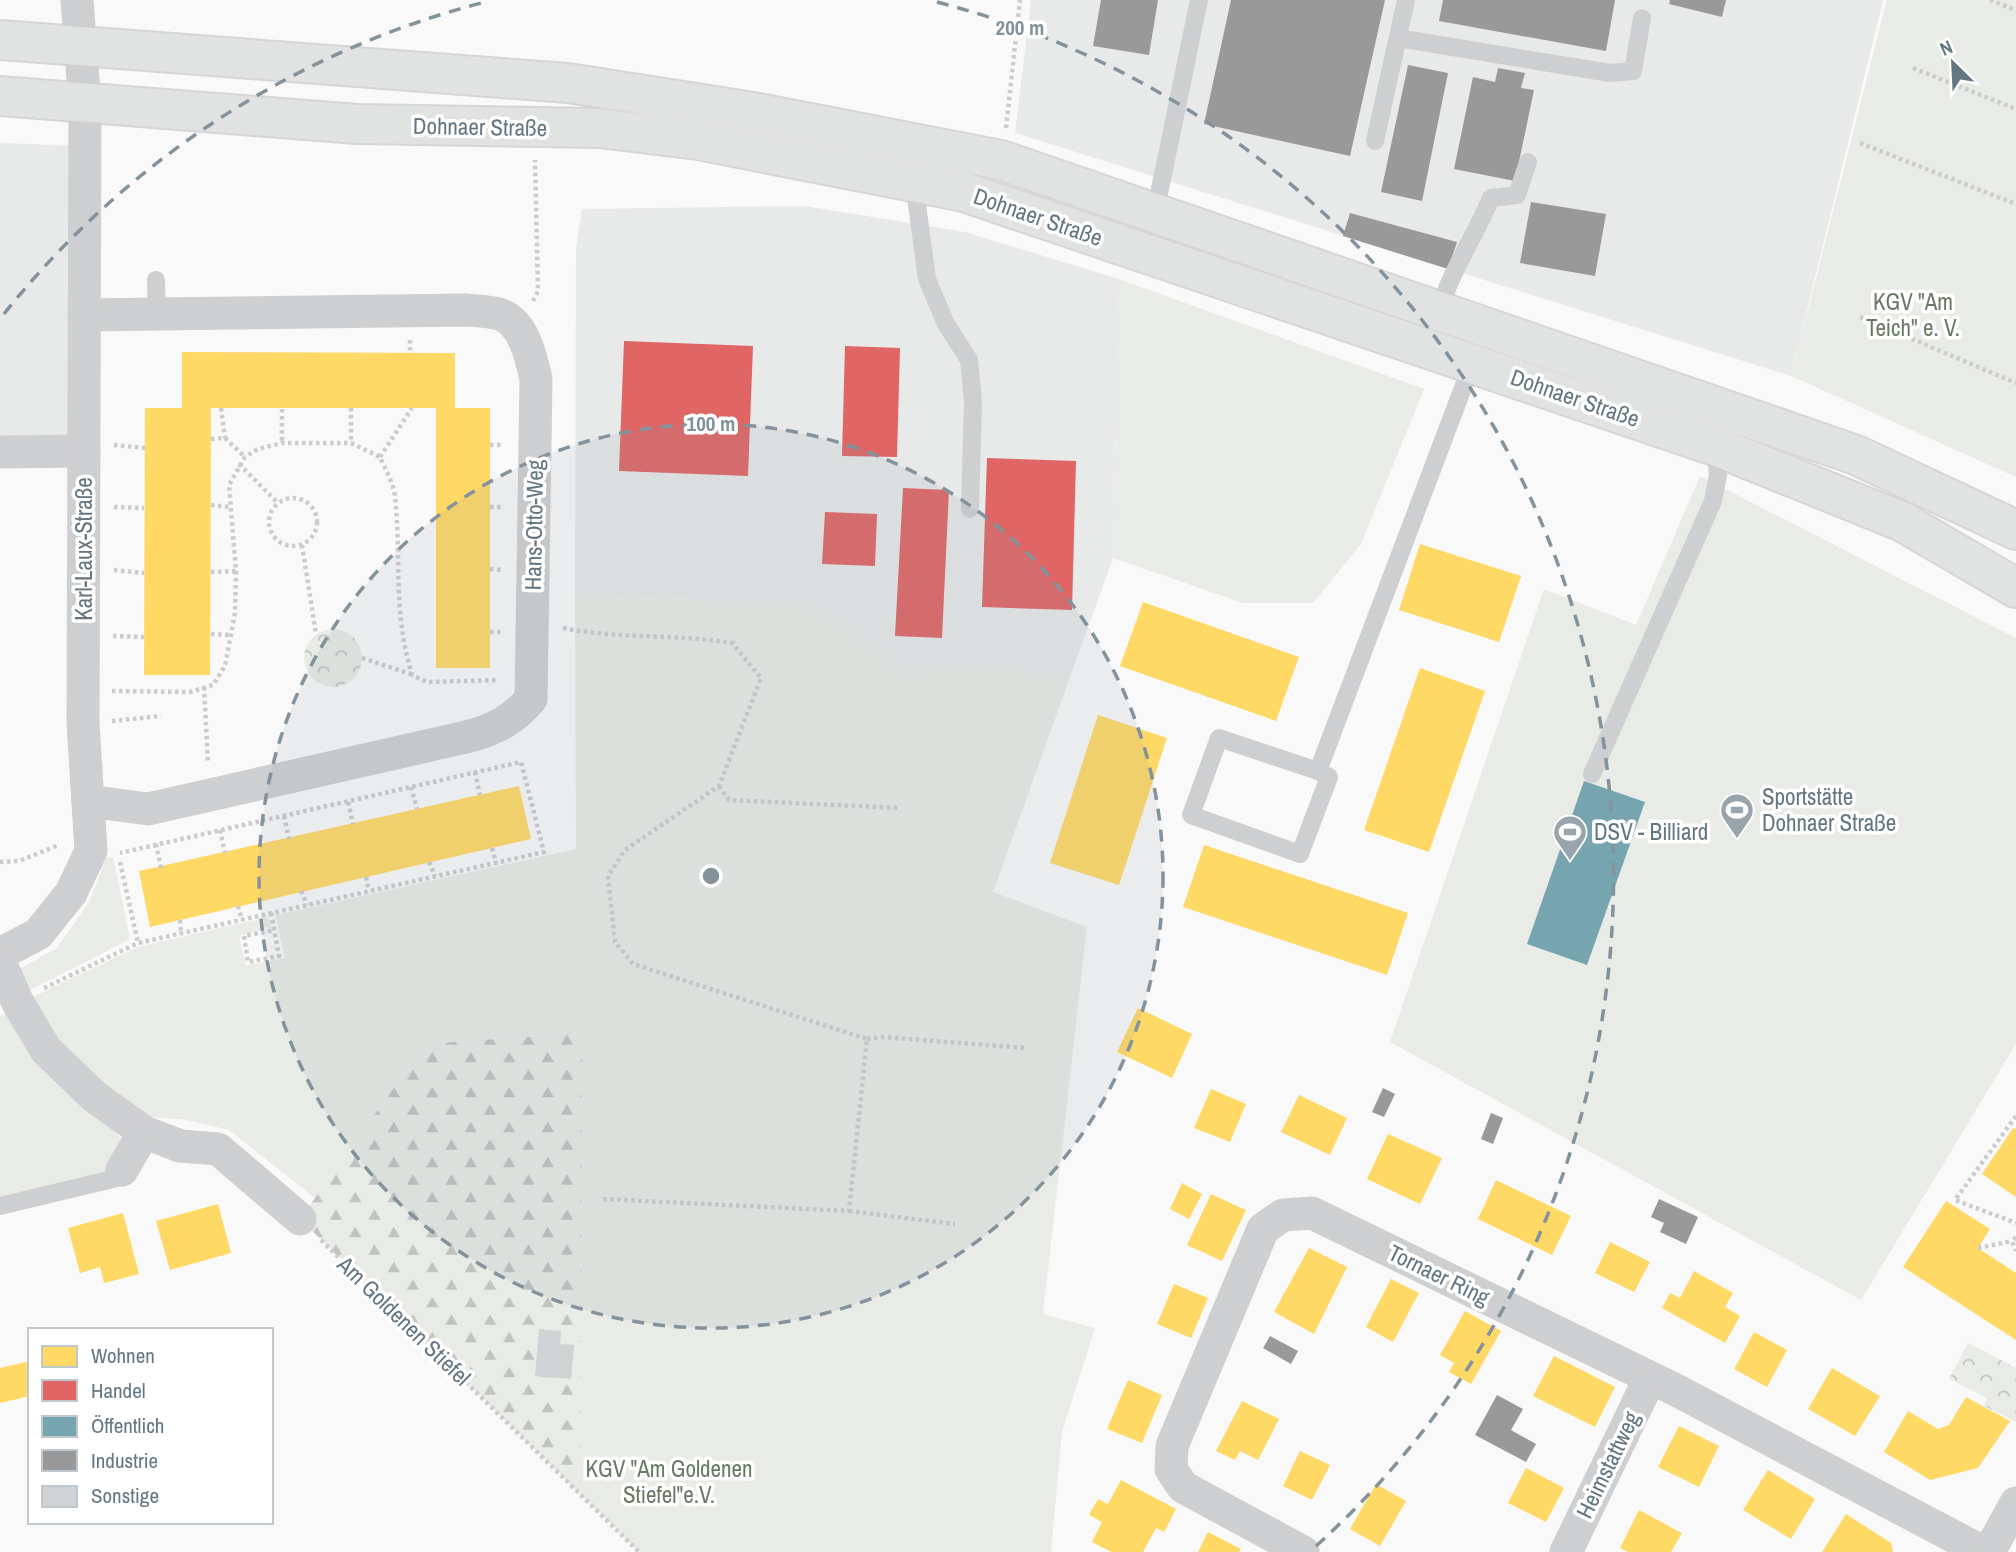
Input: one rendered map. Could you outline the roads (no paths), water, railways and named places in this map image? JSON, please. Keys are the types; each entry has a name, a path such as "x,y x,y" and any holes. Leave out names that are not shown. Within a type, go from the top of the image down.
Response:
{"main road":[{"name":"Dohnaer Straße","path":"0,40 568,83 753,112 1001,160 1856,455 2016,530"},
{"name":"Dohnaer Straße","path":"0,96 85,105 357,124 598,128 698,140 964,192 1715,446 1903,522 2016,588"}],"street":[{"name":"Karl-Laux-Straße","path":"0,954 38,934 71,893 91,851 83,707 98,448 84,315 85,105 78,0"},
{"name":"Hans-Otto-Weg","path":"89,814 148,809 489,732 514,719 531,699 536,379 531,354 519,330 501,314 466,310 157,314"},
{"path":"84,315 157,314"},
{"path":"0,452 98,448"},
{"path":"0,962 17,1000 46,1050 95,1097 144,1132 180,1146 218,1149 300,1219"},
{"path":"122,1170 144,1132"},
{"name":"Tornaer Ring","path":"1303,1552 1183,1487 1171,1469 1172,1446 1264,1229 1283,1215 1312,1213 1650,1378 1983,1552"},
{"name":"Heimstattweg","path":"1566,1552 1650,1378"},
{"path":"1989,1552 2016,1503"}],"lane":[{"path":"1155,213 1199,0"},
{"path":"1375,141 1406,0"},
{"path":"1398,38 1610,73 1633,71 1642,18"},
{"path":"1439,311 1447,285 1474,238 1491,198 1517,195 1528,162"},
{"path":"914,182 927,279 946,324 969,360 973,401 970,509"},
{"path":"156,280 157,314"},
{"path":"1318,771 1472,364"},
{"path":"1592,774 1713,500 1718,475 1715,446"},
{"path":"1219,738 1318,771 1329,777 1300,854 1191,815 1219,738"},
{"path":"0,1206 117,1178 122,1170"}],"place":[{"name":"Sportstätte Dohnaer Straße","path":"1737,840"},
{"name":"DSV - Billiard","path":"1570,862"}],"park label":[{"name":"KGV \"Am Teich\" e. V.","path":"1913,315"},
{"name":"KGV \"Am Goldenen Stiefel\"e.V.","path":"669,1482"}]}
